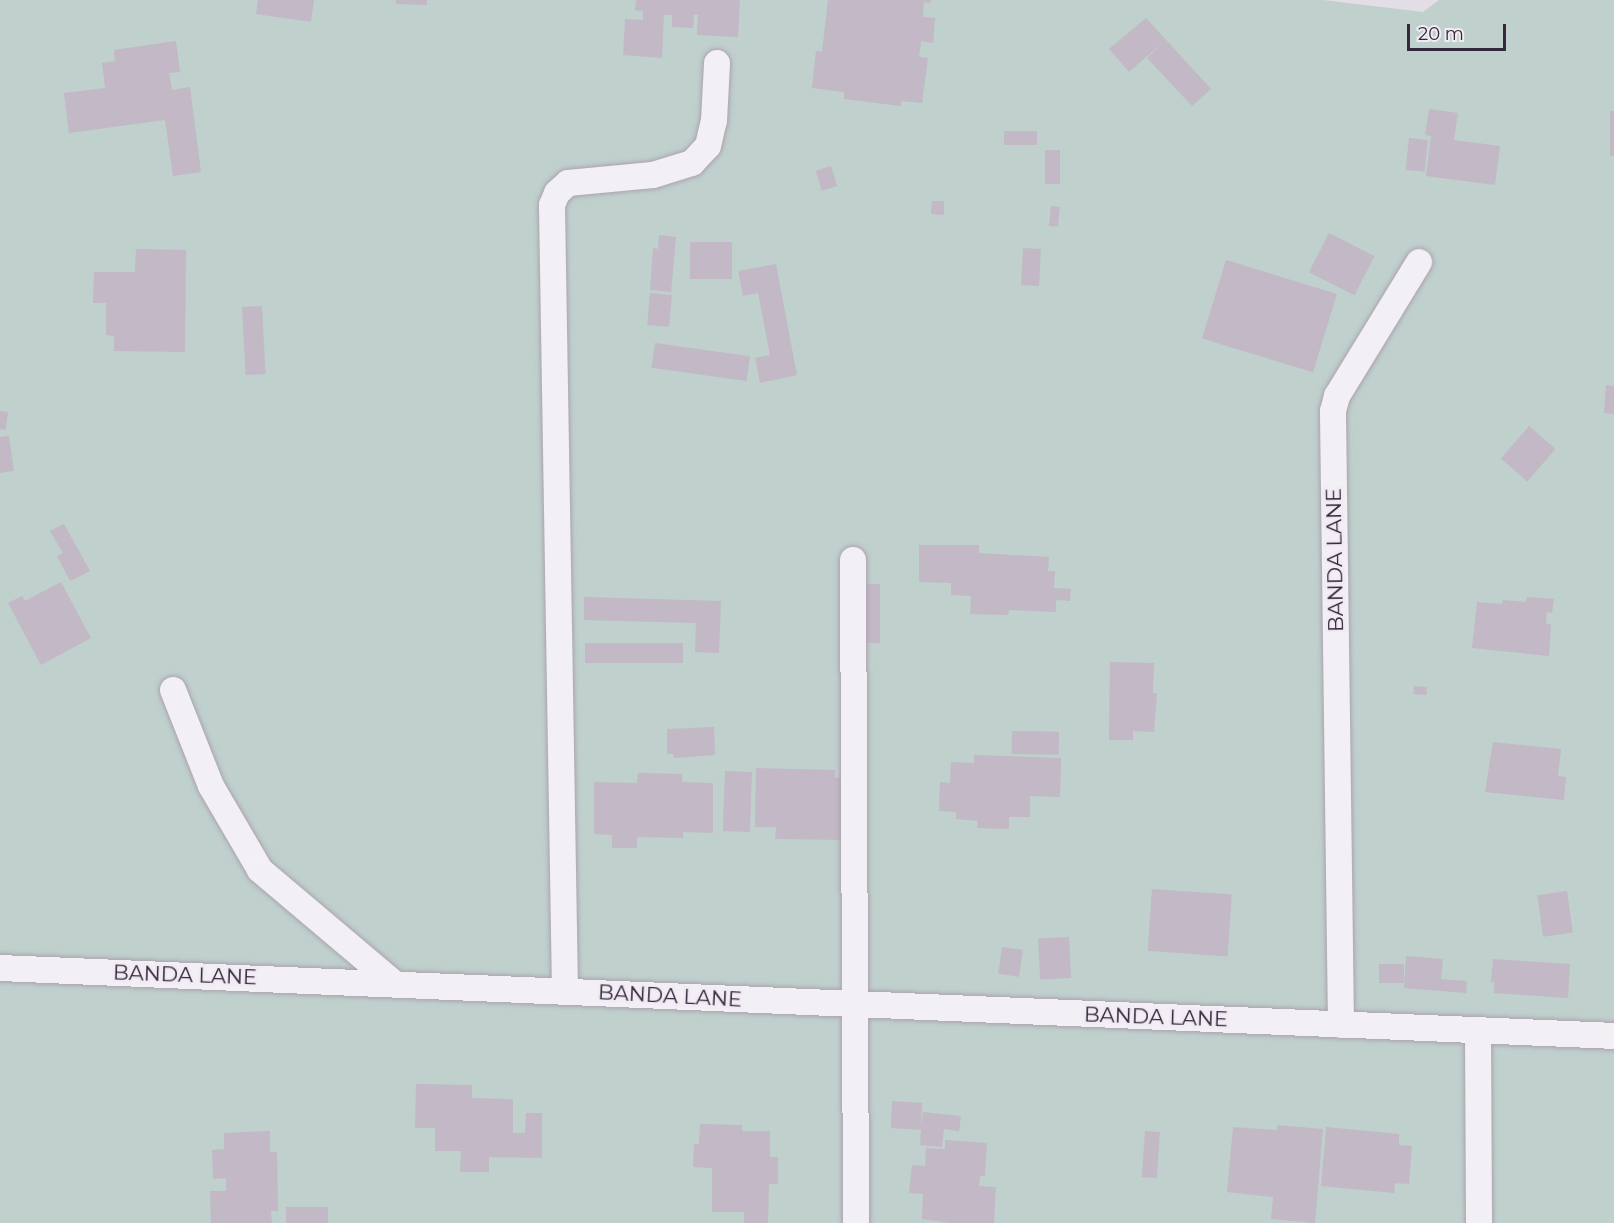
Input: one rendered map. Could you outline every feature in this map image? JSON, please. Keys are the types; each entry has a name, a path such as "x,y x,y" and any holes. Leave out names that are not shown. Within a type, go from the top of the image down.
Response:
{"street":[{"path":"565,991 552,205 557,193 568,183 653,175 692,163 708,146 714,121 717,63"},
{"name":"BANDA LANE","path":"1341,1025 1334,411 1337,396 1419,262"},
{"path":"853,560 857,1005 856,1223"},
{"path":"172,690 211,786 260,870 396,984"},
{"name":"BANDA LANE","path":"0,968 1614,1036"},
{"path":"1478,1030 1479,1223"}],"shaded area":[{"path":"0,0 1323,0 1423,12 1439,0 1614,0 1614,1223 0,1223"}],"building":[{"path":"258,0 314,0 311,22 256,14"},
{"path":"396,0 427,0 427,5 396,4"},
{"path":"636,0 740,0 738,37 697,35 698,15 694,15 693,28 672,27 672,15 664,15 662,58 623,55 625,19 643,20 643,11 635,10"},
{"path":"828,0 931,0 930,3 924,2 923,17 935,18 933,43 921,41 919,57 928,58 922,103 901,101 901,106 844,99 844,92 812,88 816,51 822,52"},
{"path":"1146,18 1211,89 1192,106 1147,58 1163,42 1129,72 1109,49"},
{"path":"176,41 180,72 169,73 172,90 190,87 201,172 173,176 165,120 69,133 64,93 105,88 102,63 115,61 114,50"},
{"path":"1429,109 1458,113 1454,140 1500,146 1495,185 1426,176 1431,136 1425,135"},
{"path":"1610,111 1614,111 1614,156 1610,156"},
{"path":"1004,131 1037,131 1037,145 1004,145"},
{"path":"1409,138 1428,140 1425,172 1406,170"},
{"path":"1045,150 1060,150 1060,184 1045,184"},
{"path":"831,166 837,186 822,191 816,171"},
{"path":"932,201 944,201 944,215 931,214"},
{"path":"1051,206 1060,207 1058,227 1049,226"},
{"path":"1329,233 1374,256 1354,295 1309,272"},
{"path":"659,235 676,237 671,292 650,290 653,248 658,249"},
{"path":"690,242 732,242 732,279 690,279"},
{"path":"1023,248 1041,249 1039,286 1021,285"},
{"path":"136,249 186,250 185,352 114,351 114,336 106,335 106,303 93,303 94,272 135,272"},
{"path":"1226,260 1337,294 1313,372 1202,338"},
{"path":"776,264 797,375 760,383 755,358 770,355 758,293 743,296 738,271"},
{"path":"650,293 672,295 669,327 647,325"},
{"path":"262,306 266,374 246,375 242,307"},
{"path":"655,343 750,356 747,381 652,368"},
{"path":"1606,385 1614,386 1614,414 1604,413"},
{"path":"0,411 8,412 6,430 0,429"},
{"path":"1529,426 1555,449 1527,481 1501,458"},
{"path":"9,436 14,471 0,473 0,437"},
{"path":"64,524 90,571 70,581 57,556 63,553 50,531"},
{"path":"919,545 979,545 979,553 1049,557 1048,571 1055,571 1054,588 1071,589 1070,601 1056,600 1056,612 1009,610 1008,615 970,614 971,596 951,595 951,583 919,582"},
{"path":"61,582 91,638 41,665 8,603 22,596 25,601"},
{"path":"865,584 880,584 880,643 865,643"},
{"path":"584,597 721,601 719,653 695,652 696,623 584,620"},
{"path":"1527,597 1554,599 1552,613 1547,612 1546,624 1551,624 1549,656 1472,648 1477,602 1502,604 1503,600 1526,602"},
{"path":"585,643 683,643 683,663 585,663"},
{"path":"1110,662 1154,663 1153,693 1157,693 1154,732 1133,731 1133,740 1109,740"},
{"path":"1414,686 1427,687 1426,695 1413,694"},
{"path":"714,727 715,755 674,758 673,754 667,754 667,729"},
{"path":"1012,731 1059,732 1059,755 1012,754"},
{"path":"1493,742 1561,749 1558,776 1566,777 1564,800 1485,792"},
{"path":"974,755 1061,758 1060,797 1030,796 1030,817 1009,817 1009,829 977,828 978,821 956,819 956,812 939,811 940,782 950,783 951,762 974,763"},
{"path":"756,768 835,770 835,778 848,778 847,840 775,839 776,827 755,827"},
{"path":"725,771 752,772 750,832 723,831"},
{"path":"638,773 682,774 682,782 713,783 713,833 683,832 683,838 637,837 637,848 612,848 612,835 594,834 594,782 637,783"},
{"path":"1152,889 1232,895 1227,956 1148,951"},
{"path":"1567,891 1573,933 1543,937 1537,895"},
{"path":"1069,937 1071,978 1040,980 1038,939"},
{"path":"1002,947 1023,950 1019,977 998,974"},
{"path":"1406,956 1443,959 1441,979 1467,981 1466,993 1404,988"},
{"path":"1493,959 1570,964 1568,998 1494,993 1494,982 1491,982"},
{"path":"1379,964 1404,964 1404,983 1379,983"},
{"path":"416,1084 472,1085 472,1098 513,1099 513,1133 525,1133 526,1113 542,1113 542,1158 489,1157 489,1172 460,1172 461,1151 435,1151 435,1128 415,1128"},
{"path":"892,1101 922,1103 921,1128 923,1112 961,1116 959,1131 944,1129 942,1147 920,1145 921,1130 891,1128"},
{"path":"700,1124 742,1125 742,1131 770,1131 770,1157 778,1157 778,1184 769,1184 768,1223 744,1223 744,1212 712,1212 712,1168 693,1167 694,1144 699,1144"},
{"path":"1277,1125 1323,1129 1315,1223 1271,1219 1273,1197 1227,1192 1233,1127 1277,1130"},
{"path":"1326,1127 1399,1134 1399,1145 1412,1146 1409,1184 1395,1183 1394,1193 1321,1186"},
{"path":"270,1131 270,1152 277,1152 278,1211 271,1211 272,1223 211,1223 210,1191 226,1191 226,1178 213,1179 212,1150 224,1149 224,1133"},
{"path":"1145,1131 1160,1132 1157,1178 1142,1177"},
{"path":"945,1140 987,1143 985,1176 980,1176 979,1186 996,1187 994,1223 950,1223 922,1219 923,1194 909,1193 912,1165 925,1166 926,1148 945,1149"},
{"path":"286,1207 328,1207 328,1223 286,1223"}]}
